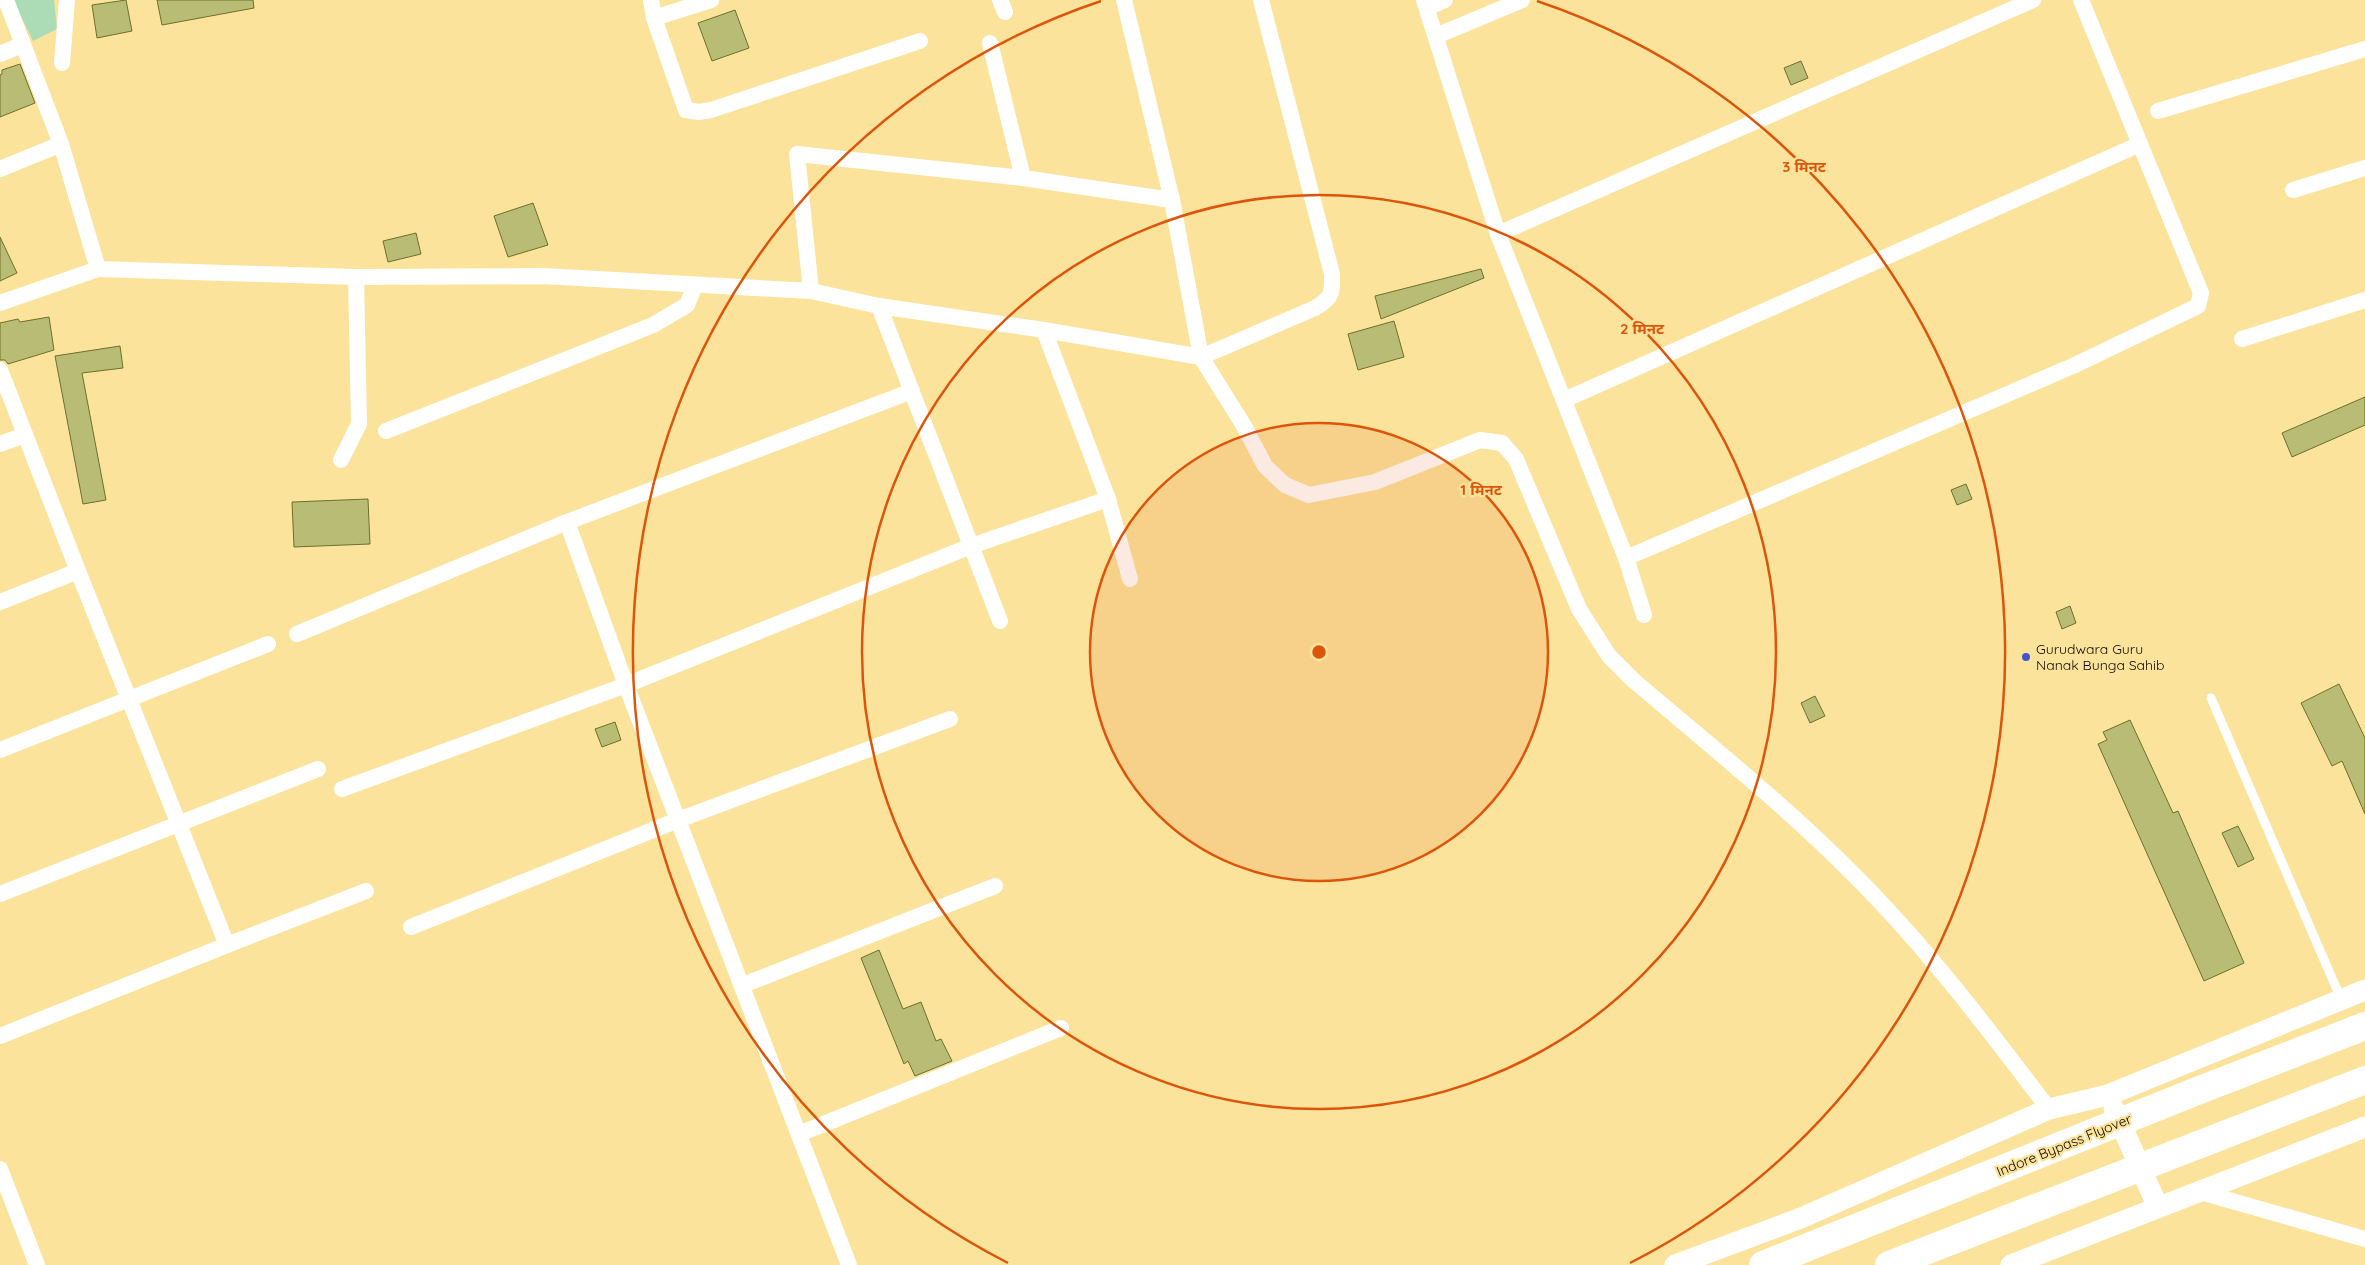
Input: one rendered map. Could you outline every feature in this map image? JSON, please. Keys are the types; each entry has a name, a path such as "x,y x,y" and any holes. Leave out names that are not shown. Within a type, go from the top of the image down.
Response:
{"highway":[{"name":"Indore Bypass Flyover","path":"1764,1265 2197,1091 2365,1026"},
{"path":"1889,1265 2365,1080"}],"street":[{"path":"6,0 61,144 98,268"},
{"path":"62,63 67,0"},
{"path":"651,0 654,18 686,110 699,112 920,41"},
{"path":"654,18 711,0"},
{"path":"1124,0 1172,200 1201,357 1244,426 1265,466 1285,485 1309,496 1375,482 1480,440 1502,443 1516,459 1579,609 1609,656 1633,680 1794,818 1883,904 1939,966 2049,1109"},
{"path":"0,303 98,268 356,277 543,276 811,291 879,306 1044,330 1201,357 1314,308 1328,300 1332,293 1332,274 1261,0"},
{"path":"1444,0 1426,4 1498,234 1626,558 1644,615"},
{"path":"1436,36 1522,0"},
{"path":"1498,234 2033,0"},
{"path":"1626,558 2075,365 2195,310 2201,300 2201,293 2081,0"},
{"path":"990,43 1023,178"},
{"path":"0,54 22,45"},
{"path":"2158,111 2365,49"},
{"path":"0,170 61,144"},
{"path":"1564,400 2140,144"},
{"path":"811,291 797,154 1023,178 1172,200"},
{"path":"2293,190 2365,168"},
{"path":"341,460 359,424 356,277"},
{"path":"386,431 652,325 687,305 695,285"},
{"path":"2242,338 2365,300"},
{"path":"879,306 1000,621"},
{"path":"1044,330 1108,499 1130,579"},
{"path":"0,370 227,946"},
{"path":"297,634 567,522 912,391"},
{"path":"0,444 25,435"},
{"path":"342,789 626,685 972,546 1108,499"},
{"path":"567,522 626,685 850,1265"},
{"path":"0,602 78,571"},
{"path":"0,750 268,644"},
{"path":"411,927 678,820 950,720"},
{"path":"0,894 318,769"},
{"path":"743,985 995,886"},
{"path":"0,1036 366,891"},
{"path":"1675,1265 1801,1218 2049,1109 2108,1095 2365,990"},
{"path":"799,1134 1061,1028"},
{"path":"2108,1095 2158,1206"},
{"path":"2011,1265 2036,1260 2158,1206 2365,1127"},
{"path":"1,1173 37,1265"},
{"path":"2197,1191 2365,1238"}],"lane":[{"path":"2211,698 2341,999"}],"green space":[{"path":"13,0 54,0 57,29 33,41"}],"building":[{"path":"126,0 132,31 97,38 92,5"},
{"path":"157,0 253,0 254,8 162,25"},
{"path":"735,10 749,48 712,61 698,23"},
{"path":"1801,61 1808,78 1791,85 1784,68"},
{"path":"20,64 35,103 0,117 0,75 2,70"},
{"path":"533,203 548,245 508,257 494,216"},
{"path":"416,233 421,254 388,262 383,241"},
{"path":"0,237 17,273 0,281"},
{"path":"1481,269 1484,278 1381,319 1375,296"},
{"path":"49,317 54,350 8,364 5,360 0,360 0,323 18,319 20,322"},
{"path":"1394,321 1404,357 1358,370 1348,334"},
{"path":"120,346 123,368 82,373 106,500 83,504 55,356"},
{"path":"2365,397 2365,425 2292,457 2282,433"},
{"path":"1966,484 1972,499 1957,505 1951,490"},
{"path":"368,499 370,544 294,547 292,502"},
{"path":"2070,606 2076,623 2062,629 2056,612"},
{"path":"2339,684 2365,738 2365,814 2342,761 2332,766 2301,703"},
{"path":"1815,696 1825,716 1810,723 1801,703"},
{"path":"2130,720 2173,813 2178,811 2244,963 2204,981 2098,744 2107,740 2103,732"},
{"path":"615,722 621,740 602,747 595,729"},
{"path":"2238,826 2254,859 2238,867 2222,833"},
{"path":"879,950 903,1009 921,1002 936,1041 941,1039 952,1061 915,1076 908,1061 904,1064 861,958"}],"place":[{"name":"Gurudwara Guru Nanak Bunga Sahib","path":"2026,657"}]}
